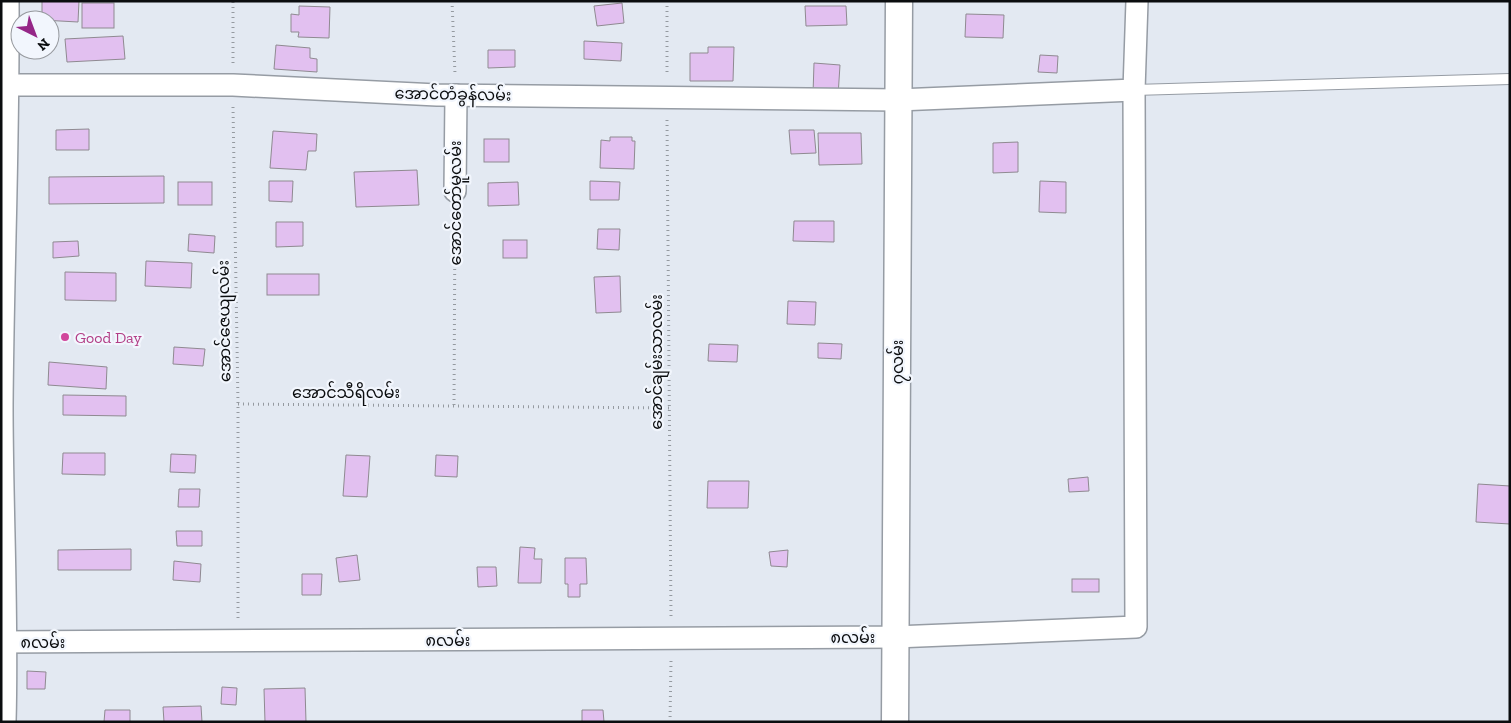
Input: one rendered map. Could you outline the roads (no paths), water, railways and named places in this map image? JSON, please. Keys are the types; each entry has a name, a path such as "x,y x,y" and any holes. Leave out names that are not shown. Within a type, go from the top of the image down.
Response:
{"street":[{"path":"5,722 2,406 8,1"},
{"name":"၇လမ်း","path":"895,722 899,1"},
{"path":"1134,90 1137,1"},
{"name":"အောင်တံခွန်လမ်း","path":"8,85 233,86 456,95 898,100 1134,90"},
{"name":"၈လမ်း","path":"4,642 895,637 1136,627 1134,90"},
{"name":"အောင်တော်မူလမ်း","path":"455,191 456,95"}],"lane":[{"path":"1134,90 1510,79"}],"place":[{"name":"Good Day","path":"65,337"}]}
